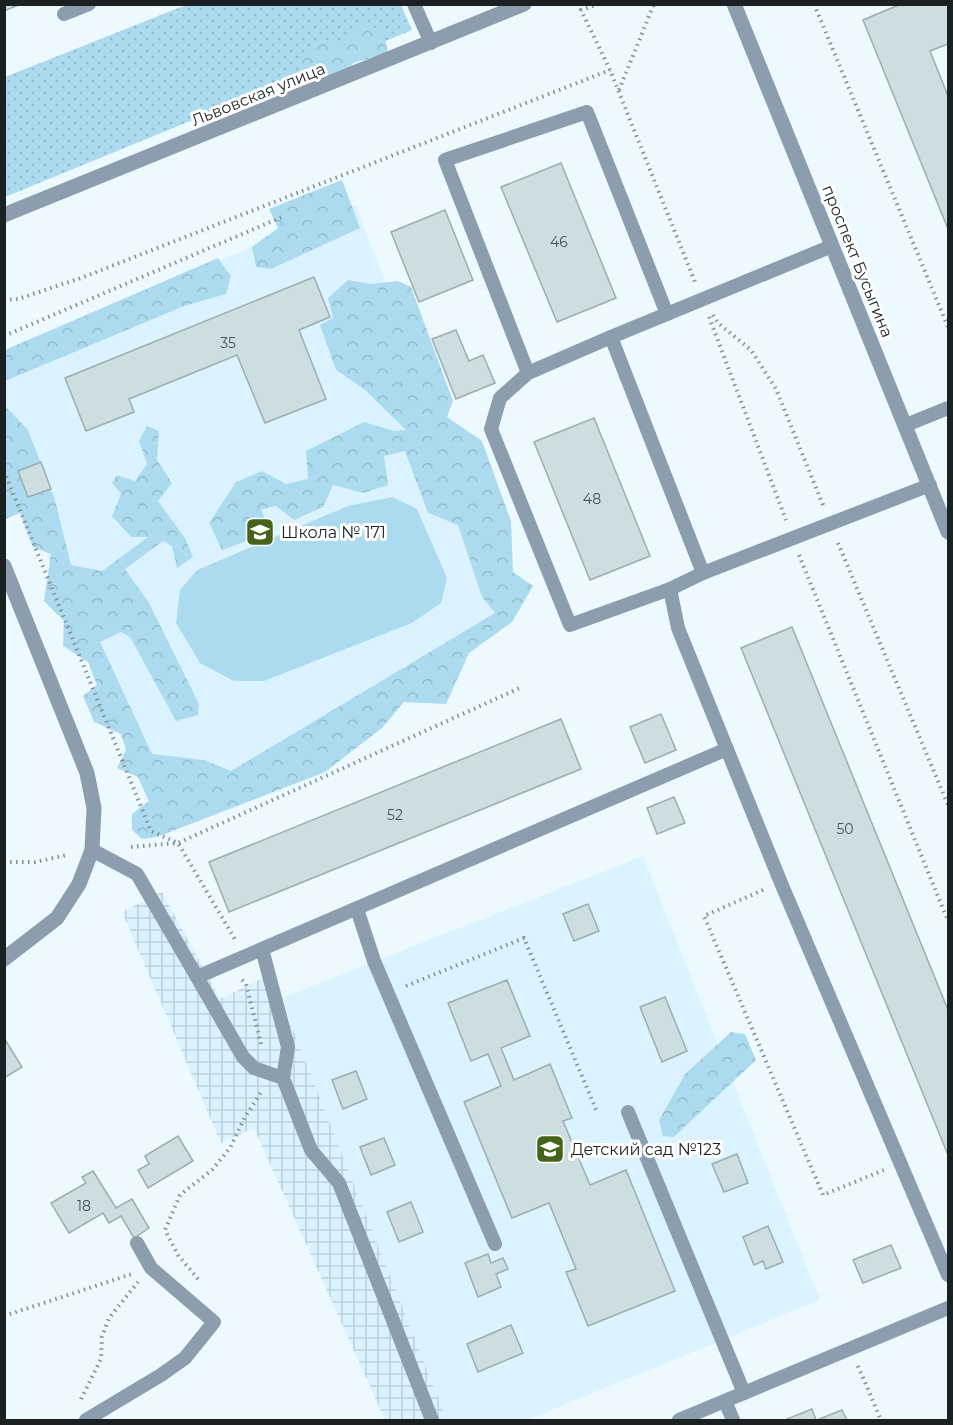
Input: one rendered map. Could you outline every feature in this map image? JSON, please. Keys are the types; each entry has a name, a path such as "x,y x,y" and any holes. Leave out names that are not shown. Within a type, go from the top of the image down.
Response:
{"street":[{"name":"Львовская улица","path":"4,215 524,4"},
{"name":"проспект Бусыгина","path":"734,4 948,532"},
{"path":"4,566 87,773 94,808 92,850 79,884 57,918 4,960"}],"lane":[{"path":"64,14 89,4"},
{"path":"414,4 431,43"},
{"path":"528,373 445,160 587,112 668,314"},
{"path":"832,246 528,373 500,398 491,429 570,625 670,589 703,573 930,485"},
{"path":"611,337 703,573"},
{"path":"906,425 948,408"},
{"path":"670,589 678,628 781,883 948,1275"},
{"path":"197,977 727,749"},
{"path":"92,850 137,874 243,1057 254,1068 283,1078"},
{"path":"357,909 374,961 495,1244"},
{"path":"262,950 288,1047 283,1078 311,1150 339,1183 432,1420"},
{"path":"628,1112 744,1393"},
{"path":"86,1420 185,1358 214,1322 151,1268 137,1243"},
{"path":"679,1420 948,1308"},
{"path":"725,1401 733,1420"}],"path":[{"path":"599,4 581,10 610,70 703,299 792,538 948,921"},
{"path":"618,91 654,4"},
{"path":"814,4 948,327"},
{"path":"4,300 18,299 92,274 610,70"},
{"path":"4,336 282,218"},
{"path":"4,471 151,831 178,843 246,957"},
{"path":"4,862 35,862 92,850 178,843 522,687"},
{"path":"781,883 704,916 823,1195 901,1164"},
{"path":"388,993 525,938 597,1112"},
{"path":"203,1286 178,1255 165,1230 180,1195 212,1170 230,1148 245,1117 259,1098 268,1072 267,1060 246,984 226,965"},
{"path":"4,1316 151,1268"},
{"path":"78,1404 101,1359 102,1337 109,1318 151,1268"},
{"path":"851,1348 881,1420"}],"shaded area":[{"name":"Школа № 171","path":"355,204 513,610 158,826 5,454 4,350"},
{"name":"Детский сад №123","path":"643,856 820,1300 527,1420 447,1420 281,998"},
{"path":"162,892 220,999 271,974 447,1420 385,1420 254,1128 221,1143 122,912"}],"green space":[{"path":"186,5 401,5 412,30 5,197 5,77"},
{"path":"366,24 384,34 388,53 353,63 343,83 314,82 300,65 316,41 346,44 353,25"},
{"path":"342,180 360,228 271,269 256,267 252,247 278,228 269,209"},
{"path":"218,258 231,276 226,294 184,306 5,381 5,350"},
{"path":"348,280 372,284 398,281 411,287 453,401 447,417 482,441 511,521 513,572 533,586 512,622 469,653 446,704 404,702 382,728 325,772 157,837 142,839 132,830 132,814 149,801 138,777 117,768 126,750 121,734 94,722 83,696 97,685 88,662 63,646 64,621 44,601 51,554 33,547 20,513 5,519 4,405 28,430 55,500 71,565 102,571 148,537 131,537 112,516 121,494 112,483 117,475 135,481 147,464 139,441 147,426 159,431 157,460 172,483 158,501 185,538 193,557 177,568 172,546 163,541 125,569 149,603 199,704 198,715 176,721 130,637 121,632 100,642 152,754 204,760 231,771 495,613 482,597 458,525 428,513 405,451 384,456 388,485 363,493 333,485 323,507 294,520 276,506 261,509 270,532 222,550 209,523 236,482 262,471 286,484 308,479 306,451 364,422 394,431 406,430 364,389 336,370 320,325 333,318 328,298"},
{"path":"392,497 417,509 447,578 441,603 412,623 264,681 234,681 200,663 176,623 180,590 197,570 348,506"},
{"path":"731,1032 745,1034 756,1060 674,1137 663,1136 659,1120 685,1074"}],"building":[{"path":"4,4 21,4 4,11"},
{"path":"901,4 948,4 948,44 930,51 948,96 948,229 863,20"},
{"path":"561,163 616,298 557,322 501,187"},
{"path":"445,210 473,280 419,302 391,232"},
{"path":"314,277 330,317 299,330 326,399 265,423 237,355 129,399 134,412 86,431 65,378"},
{"path":"456,330 469,361 483,355 495,383 456,399 432,339"},
{"path":"594,418 650,556 590,580 534,442"},
{"path":"41,462 51,489 28,497 18,471"},
{"path":"792,627 948,1010 948,1155 741,648"},
{"path":"661,714 676,750 645,763 630,727"},
{"path":"561,719 581,769 229,912 209,862"},
{"path":"674,797 685,823 657,834 647,808"},
{"path":"588,904 599,931 574,941 563,914"},
{"path":"507,980 530,1036 501,1048 514,1080 550,1064 572,1118 563,1121 590,1185 626,1170 675,1291 588,1326 566,1272 576,1269 549,1203 512,1218 464,1102 501,1086 488,1054 471,1061 448,1003"},
{"path":"665,997 687,1051 662,1062 640,1007"},
{"path":"4,1038 22,1067 4,1078"},
{"path":"356,1071 367,1099 343,1109 332,1080"},
{"path":"178,1136 193,1161 148,1188 138,1170 149,1164 145,1156"},
{"path":"384,1138 395,1165 371,1175 360,1147"},
{"path":"737,1154 748,1183 724,1192 712,1164"},
{"path":"93,1171 116,1208 132,1199 149,1228 134,1238 121,1216 109,1223 103,1213 69,1233 51,1203 86,1183 82,1177"},
{"path":"411,1202 423,1232 399,1242 387,1212"},
{"path":"768,1226 783,1262 766,1269 763,1261 754,1265 743,1237"},
{"path":"891,1245 901,1268 863,1283 853,1260"},
{"path":"488,1254 491,1263 503,1258 508,1269 496,1274 501,1287 478,1297 465,1263"},
{"path":"511,1325 523,1353 478,1372 467,1344"},
{"path":"812,1409 816,1420 787,1419"},
{"path":"842,1410 847,1420 817,1420"}],"place":[{"name":"Школа № 171","path":"260,532"},
{"name":"Детский сад №123","path":"550,1149"}]}
